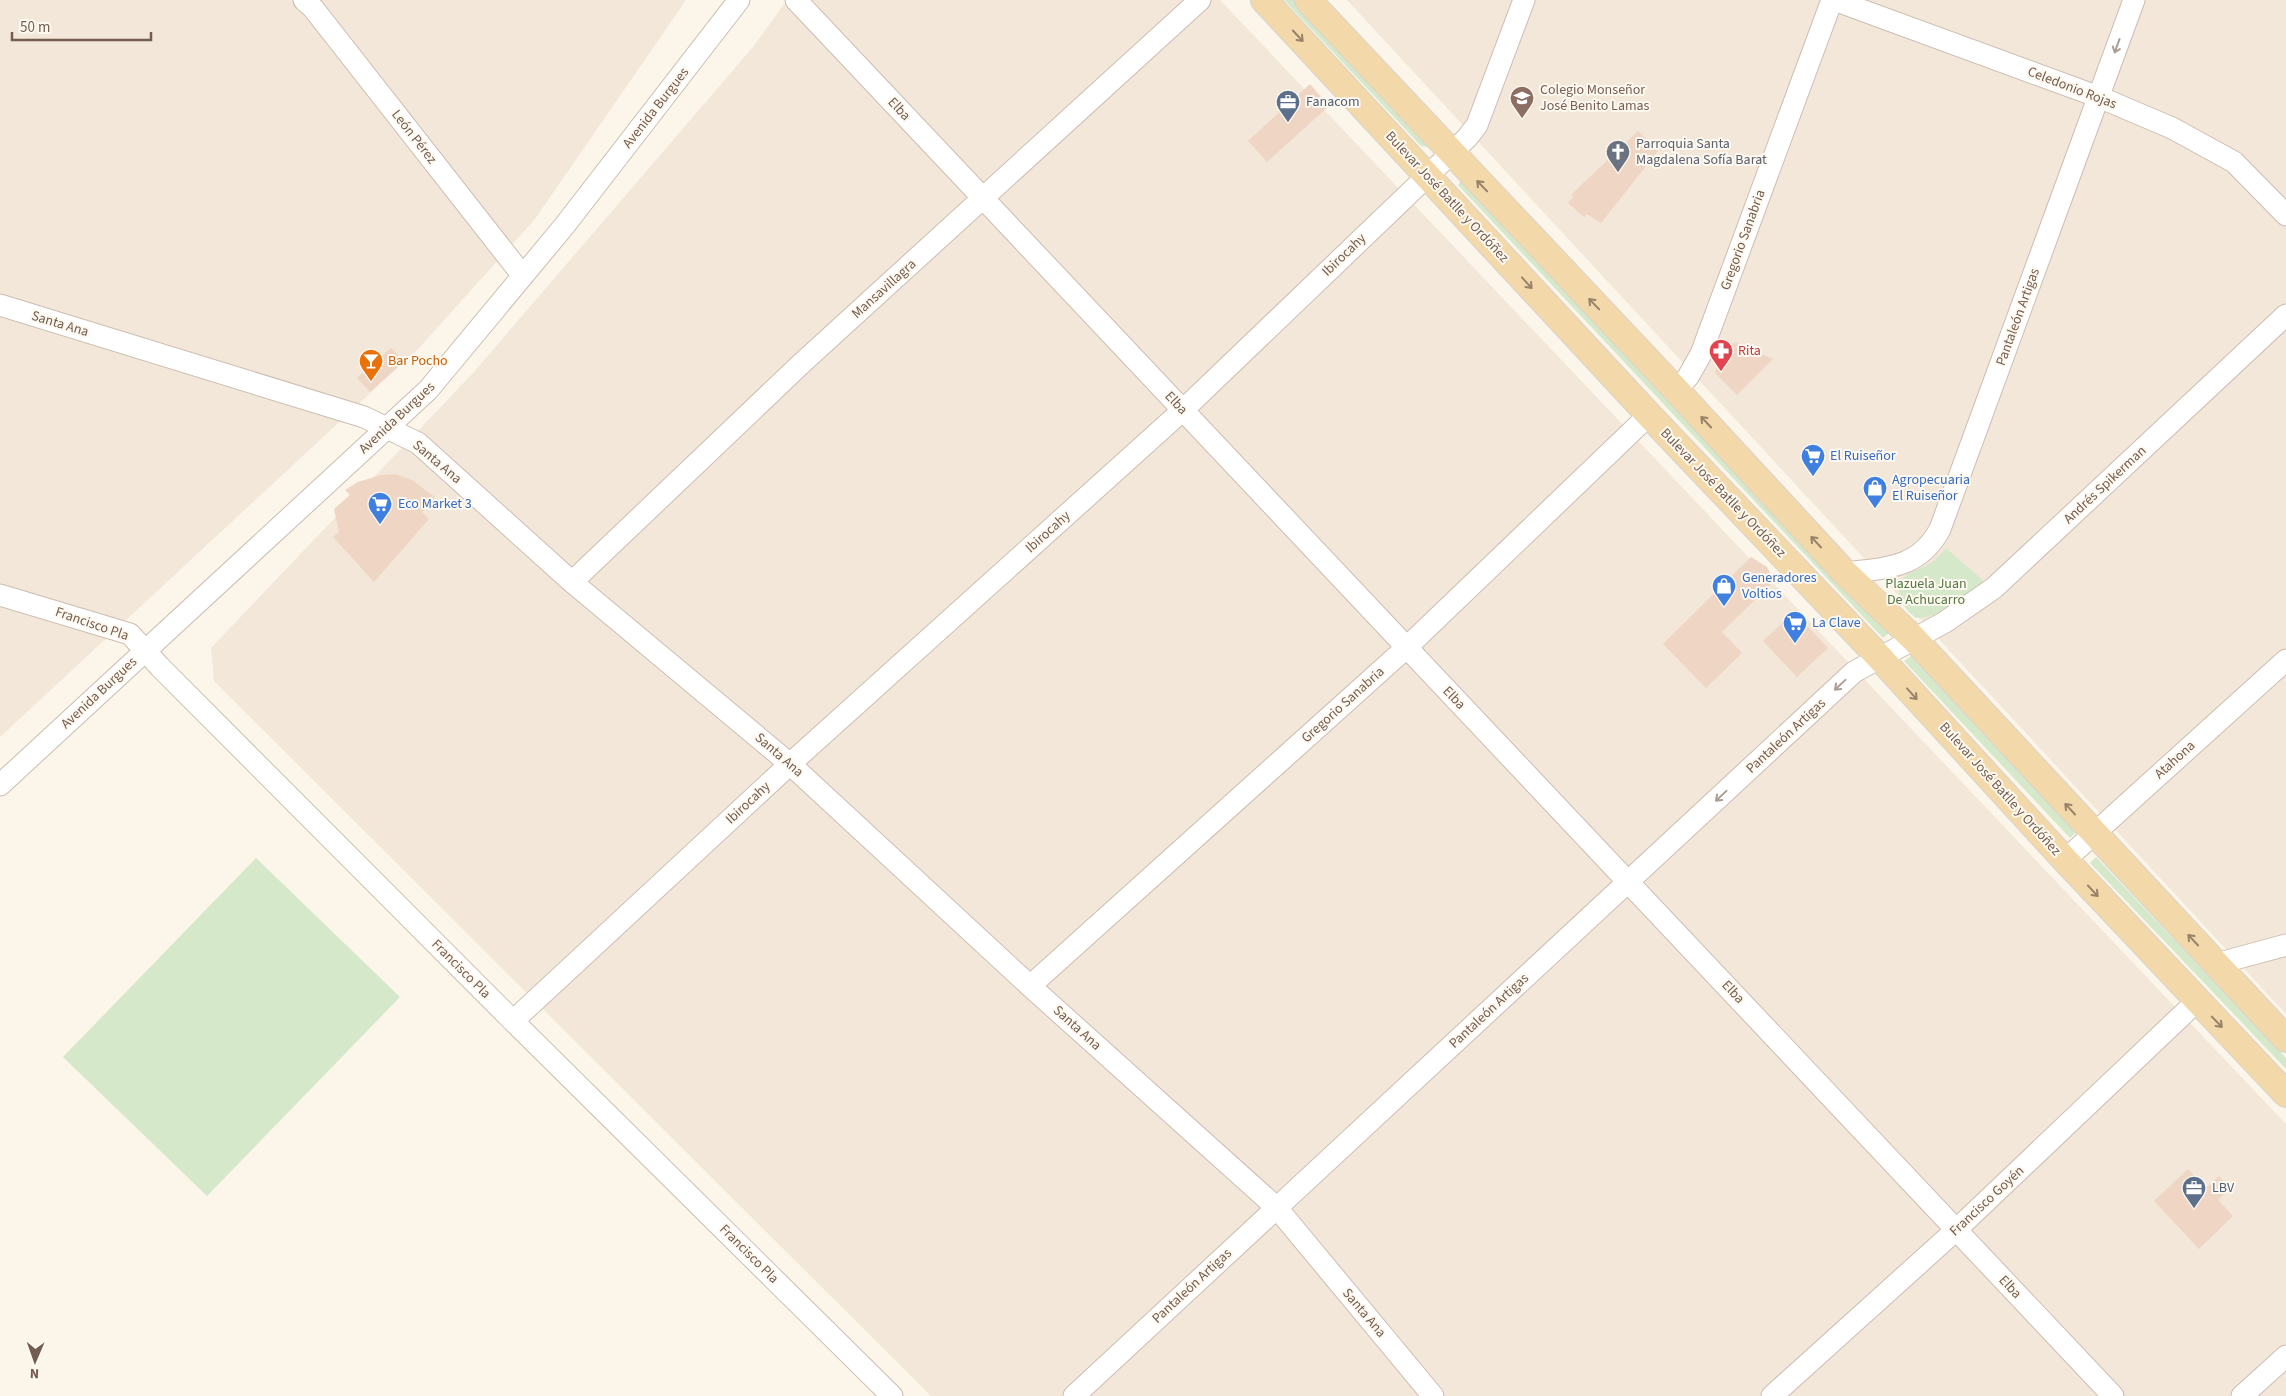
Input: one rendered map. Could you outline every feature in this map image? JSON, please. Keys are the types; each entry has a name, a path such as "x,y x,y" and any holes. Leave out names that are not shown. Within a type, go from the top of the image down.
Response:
{"main road":[{"name":"Bulevar José Batlle y Ordóñez","path":"1264,0 1649,416 1880,658 2065,860 2286,1094"},
{"path":"1308,0 1450,153 1676,390 1845,573 1913,638 2093,834 2286,1039"}],"street":[{"name":"León Pérez","path":"304,0 313,8 523,276"},
{"name":"Avenida Burgues","path":"0,785 428,390 566,225 739,0"},
{"name":"Elba","path":"796,0 2113,1396"},
{"name":"Mansavillagra","path":"572,582 802,363 1200,0"},
{"name":"Ibirocahy","path":"513,1021 790,764 1183,410 1450,153 1477,125 1524,0"},
{"name":"Celedonio Rojas","path":"1833,0 2099,97 2172,128 2234,162 2286,215"},
{"name":"Gregorio Sanabria","path":"1676,390 1688,377 1700,354 1833,0"},
{"name":"Pantaleón Artigas","path":"1845,573 1904,563 1916,558 1932,543 1943,520 2134,0"},
{"name":"Santa Ana","path":"0,305 364,417 418,443 572,582 790,764 1030,986 1277,1208 1433,1396"},
{"name":"Andrés Spikerman","path":"1913,638 1945,622 2000,582 2286,315"},
{"name":"Gregorio Sanabria","path":"1030,986 1406,648 1649,416"},
{"name":"Francisco Pla","path":"0,594 130,634 146,649 160,667 513,1021 892,1396"},
{"name":"Pantaleón Artigas","path":"1074,1396 1854,672 1913,638"},
{"name":"Atahona","path":"2065,860 2286,660"},
{"path":"2216,964 2286,945"},
{"name":"Francisco Goyén","path":"1772,1396 1956,1230 2197,1001"},
{"path":"2242,1396 2286,1356"}],"shaded area":[{"path":"0,0 686,0 535,219 419,348 0,737"},
{"path":"787,0 1220,0 2286,1124 2286,1396 931,1396 214,681 211,648 473,373 753,47"},
{"path":"1347,0 2286,0 2286,1014"}],"green space":[{"path":"1284,0 1295,0 1427,140 1428,147 1421,146"},
{"path":"1462,179 1889,633 1883,638 1458,185"},
{"name":"Plazuela Juan De Achucarro","path":"1946,548 1986,583 1943,611 1925,618 1916,618 1907,610 1901,600 1899,591 1902,579 1932,562"},
{"path":"1911,656 2076,832 2070,838 1904,661"},
{"path":"2096,857 2286,1058 2286,1069 2090,863"},
{"path":"256,858 400,997 207,1196 63,1057"}],"building":[{"name":"Fanacom","path":"1310,84 1329,106 1267,162 1248,141"},
{"name":"Parroquia Santa Magdalena Sofía Barat","path":"1638,131 1658,151 1601,223 1587,214 1584,217 1568,203 1573,197 1572,194"},
{"path":"1737,343 1773,359 1737,395 1715,373 1725,344"},
{"path":"391,348 404,361 370,392 357,378"},
{"name":"Eco Market 3","path":"395,474 412,480 435,497 422,512 429,519 374,582 333,537 339,532 334,509 350,495 345,490 358,482 381,475"},
{"name":"Generadores Voltios","path":"1751,557 1767,567 1774,581 1722,632 1742,653 1706,688 1663,644"},
{"name":"La Clave","path":"1794,612 1828,648 1797,677 1763,641"},
{"name":"LBV","path":"2188,1169 2206,1188 2219,1176 2230,1188 2218,1200 2233,1216 2199,1249 2154,1201"}],"place":[{"name":"Colegio Monseñor José Benito Lamas","path":"1522,119"},
{"name":"Fanacom","path":"1288,123"},
{"name":"Parroquia Santa Magdalena Sofía Barat","path":"1618,173"},
{"name":"Rita","path":"1721,372"},
{"name":"Bar Pocho","path":"371,382"},
{"name":"El Ruiseñor","path":"1813,477"},
{"name":"Agropecuaria El Ruiseñor","path":"1875,509"},
{"name":"Eco Market 3","path":"380,525"},
{"name":"Generadores Voltios","path":"1724,607"},
{"name":"La Clave","path":"1795,644"},
{"name":"LBV","path":"2194,1209"}]}
